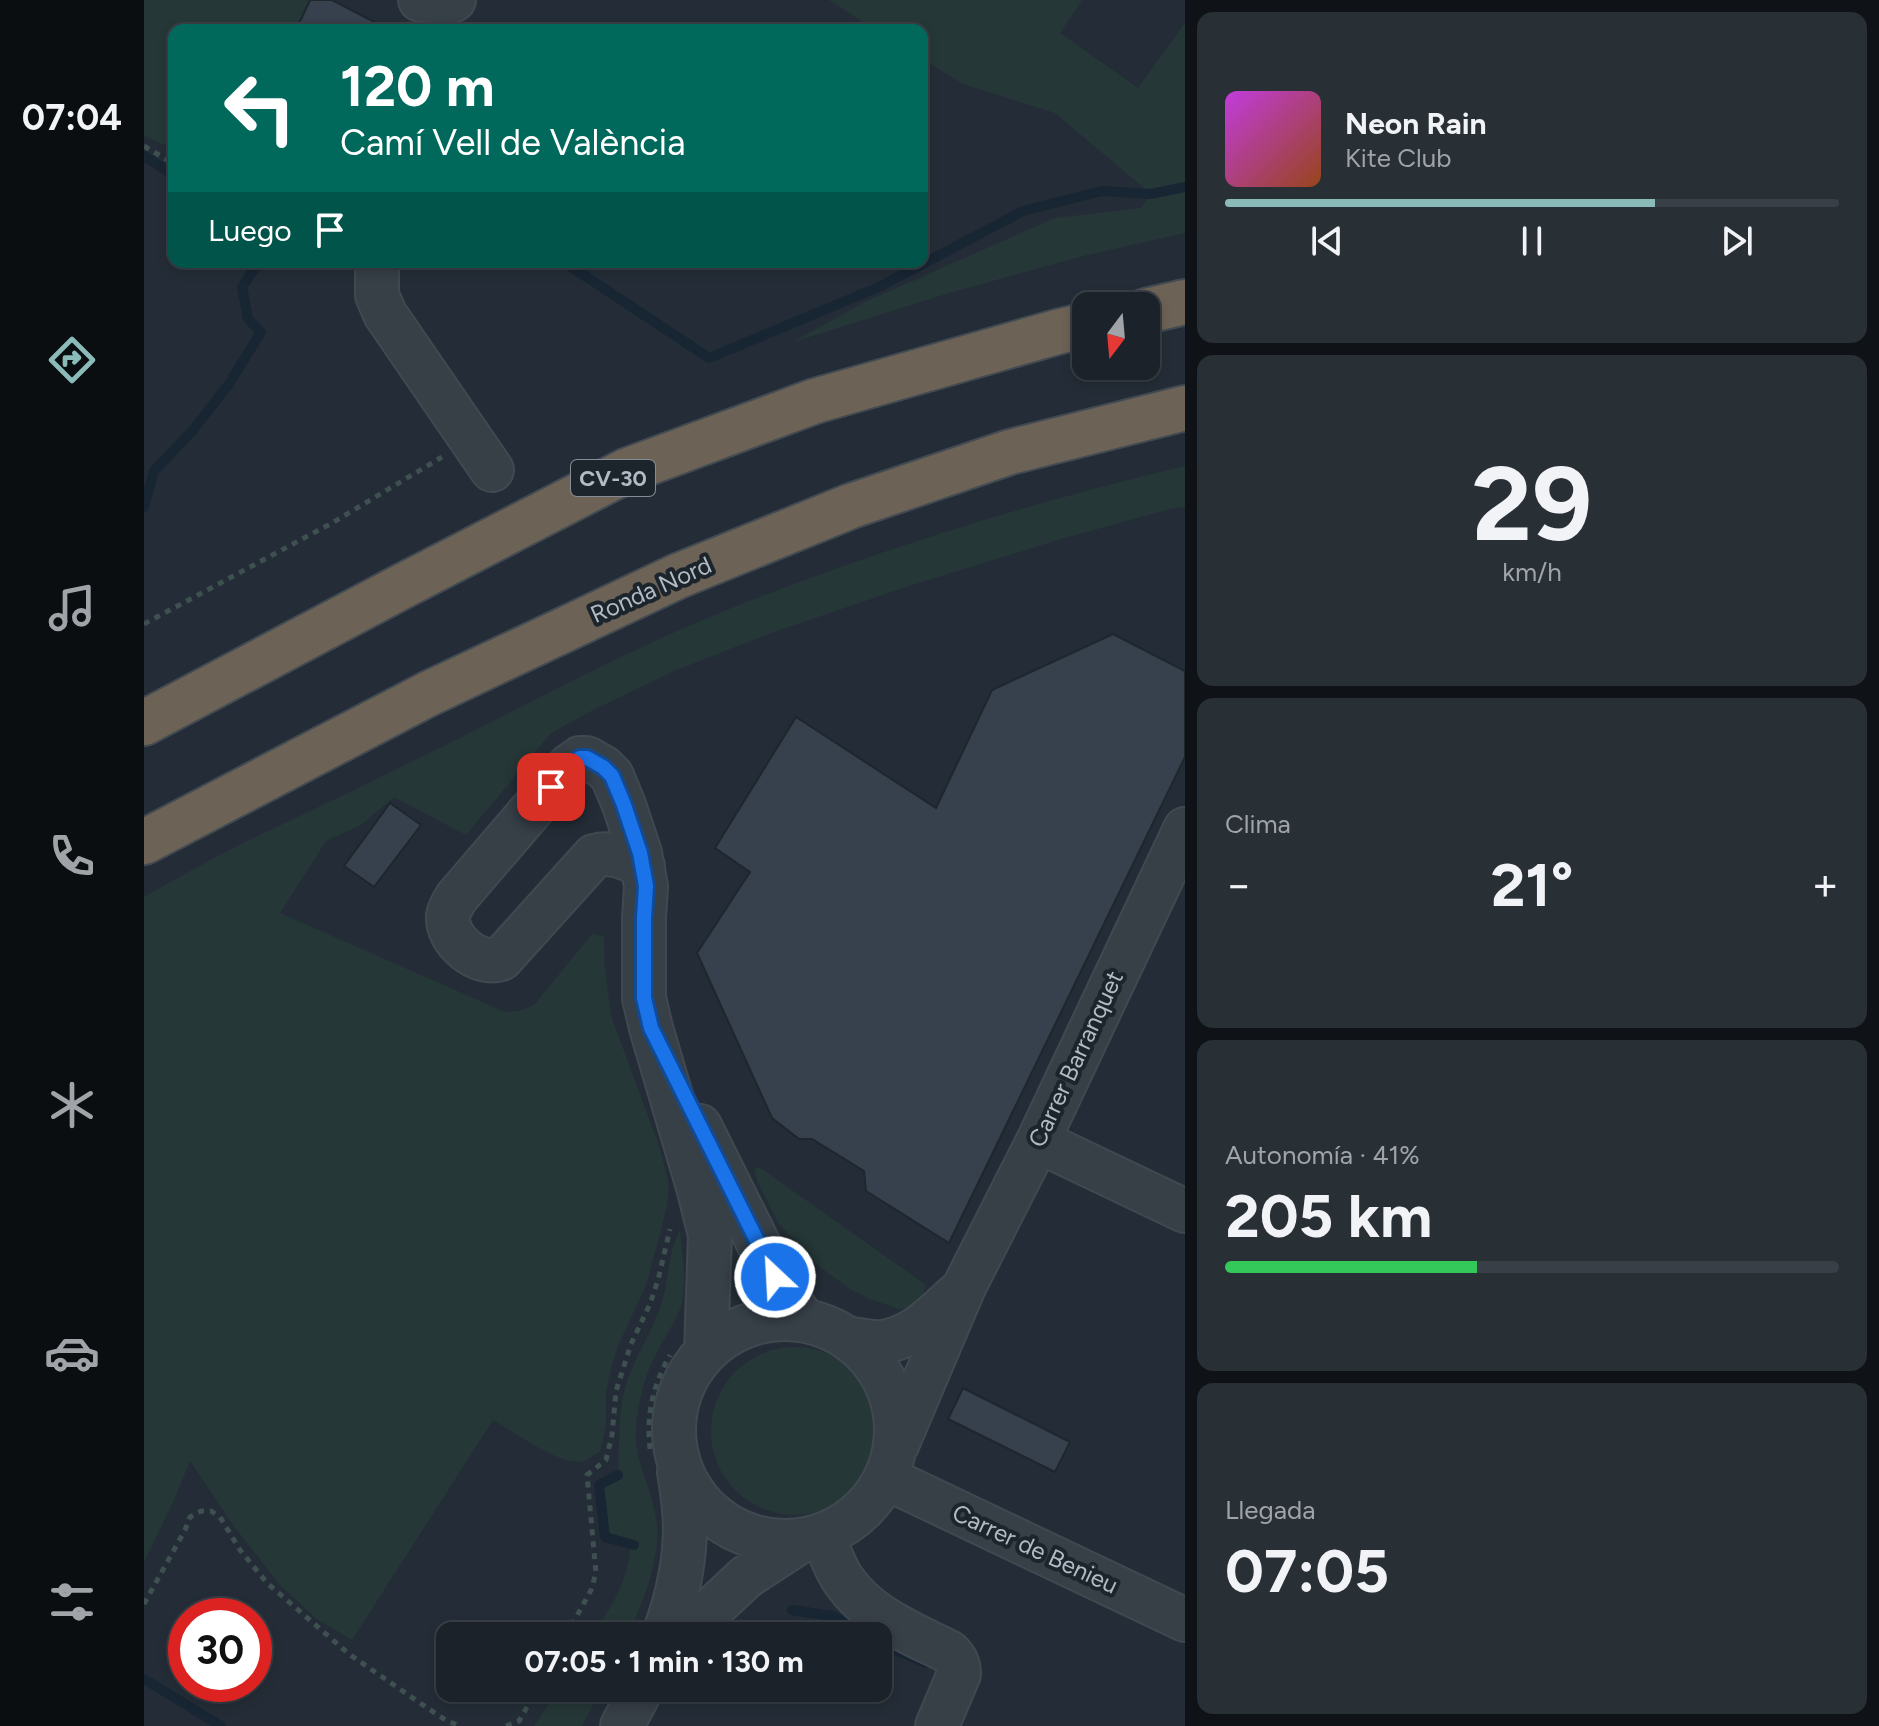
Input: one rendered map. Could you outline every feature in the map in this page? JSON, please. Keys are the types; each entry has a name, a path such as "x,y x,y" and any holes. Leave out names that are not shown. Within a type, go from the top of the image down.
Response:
{"highway":[{"path":"1160,308 1185,302"},
{"name":"CV-30","path":"144,723 626,471 815,401 1072,328"},
{"name":"Ronda Nord","path":"144,842 428,694 678,576 851,506 1010,452 1185,408"}],"street":[{"path":"420,0 454,0"},
{"path":"469,24 476,0"},
{"path":"377,279 385,314 481,455"},
{"path":"643,866 613,854 594,856 501,959 495,961 474,955 460,945 452,935 448,912 456,898 570,765 580,758 587,758 612,776 643,866 646,886 644,998 710,1235 684,1383 664,1455 685,1513 682,1557 674,1607 668,1622"},
{"name":"Carrer Barranquet","path":"890,1464 964,1287 1038,1141 1185,829"},
{"path":"651,1028 775,1277 803,1320"},
{"path":"1038,1141 1185,1211"},
{"path":"850,1339 881,1342 909,1335 964,1287"},
{"path":"691,1348 767,1319 803,1320 827,1327 850,1339 873,1362 890,1390 897,1421 890,1464 870,1502 849,1521 814,1537 746,1577 698,1622"},
{"path":"664,1455 712,1513 740,1531 771,1540 814,1537"},
{"name":"Carrer de Benieu","path":"890,1464 1185,1620"},
{"path":"814,1537 844,1582 873,1612 949,1652 959,1665 959,1674 937,1726"}],"path":[{"path":"144,146 168,160"},
{"path":"144,624 332,523 481,455"},
{"path":"574,1622 591,1590 596,1573 587,1475 606,1460 616,1391 631,1344 658,1280 673,1219"},
{"path":"664,1455 648,1432 652,1399 661,1371 691,1348"},
{"path":"144,1604 190,1517 201,1511 211,1511 220,1517 240,1550 267,1583 338,1644 447,1721 461,1726"},
{"path":"506,1726 519,1721 530,1702"}],"shaded area":[{"path":"144,0 310,0 298,24 168,24 168,146 144,136"},
{"path":"829,0 1082,0 1060,33 1138,88 1185,23 1185,233 1083,256 946,294 793,342 865,302 1055,218 1141,208 1151,194 1055,113 963,84 928,63 928,24 867,24"},
{"path":"1185,466 1185,507 1061,539 771,633 674,671 595,709 551,733 466,835 394,797 361,825 326,841 280,913 505,1012 520,1011 534,1005 593,933 604,937 611,1016 660,1148 669,1185 667,1206 647,1283 611,1368 606,1394 606,1424 600,1451 584,1461 563,1459 493,1420 352,1640 317,1619 281,1586 233,1525 190,1461 144,1562 144,897 245,842 685,627 837,568 952,530"},
{"path":"759,1167 926,1285 918,1306 899,1309 870,1299 850,1289 812,1261 779,1224 757,1180 754,1169"},
{"path":"680,1230 684,1270 682,1301 647,1375 636,1429 637,1451 656,1518 654,1564 634,1622 601,1622 622,1584 630,1549 605,1537 599,1485 618,1475 625,1388 659,1312 673,1247"},
{"path":"795,1347 827,1354 854,1372 872,1399 879,1431 872,1463 854,1490 827,1508 795,1515 763,1508 736,1490 718,1463 711,1431 718,1399 736,1372 763,1354"},
{"path":"550,1702 595,1702 582,1726 534,1726"}],"building":[{"path":"310,0 332,0 378,24 299,24"},
{"path":"1113,634 1185,671 1185,757 949,1243 866,1191 864,1171 812,1139 799,1139 772,1118 697,953 750,872 715,848 796,717 936,808 992,690"},
{"path":"390,803 421,825 374,887 344,866"},
{"path":"963,1388 1070,1442 1055,1472 948,1419"}],"waterway":[{"path":"144,156 168,171"},
{"path":"928,261 1023,211 1102,191 1151,194 1185,187"},
{"path":"144,507 154,471 193,430 229,384 261,332 248,319 242,287 255,268"},
{"path":"573,268 709,358 879,287 915,268"},
{"path":"618,1475 599,1485 605,1537 634,1545"},
{"path":"792,1610 833,1616 843,1622"},
{"path":"892,1649 926,1663"},
{"path":"144,1679 221,1726"}],"route":[{"path":"551,787 580,758 587,758 603,767 612,776 640,853 646,886 644,998 651,1028 775,1277"}]}
